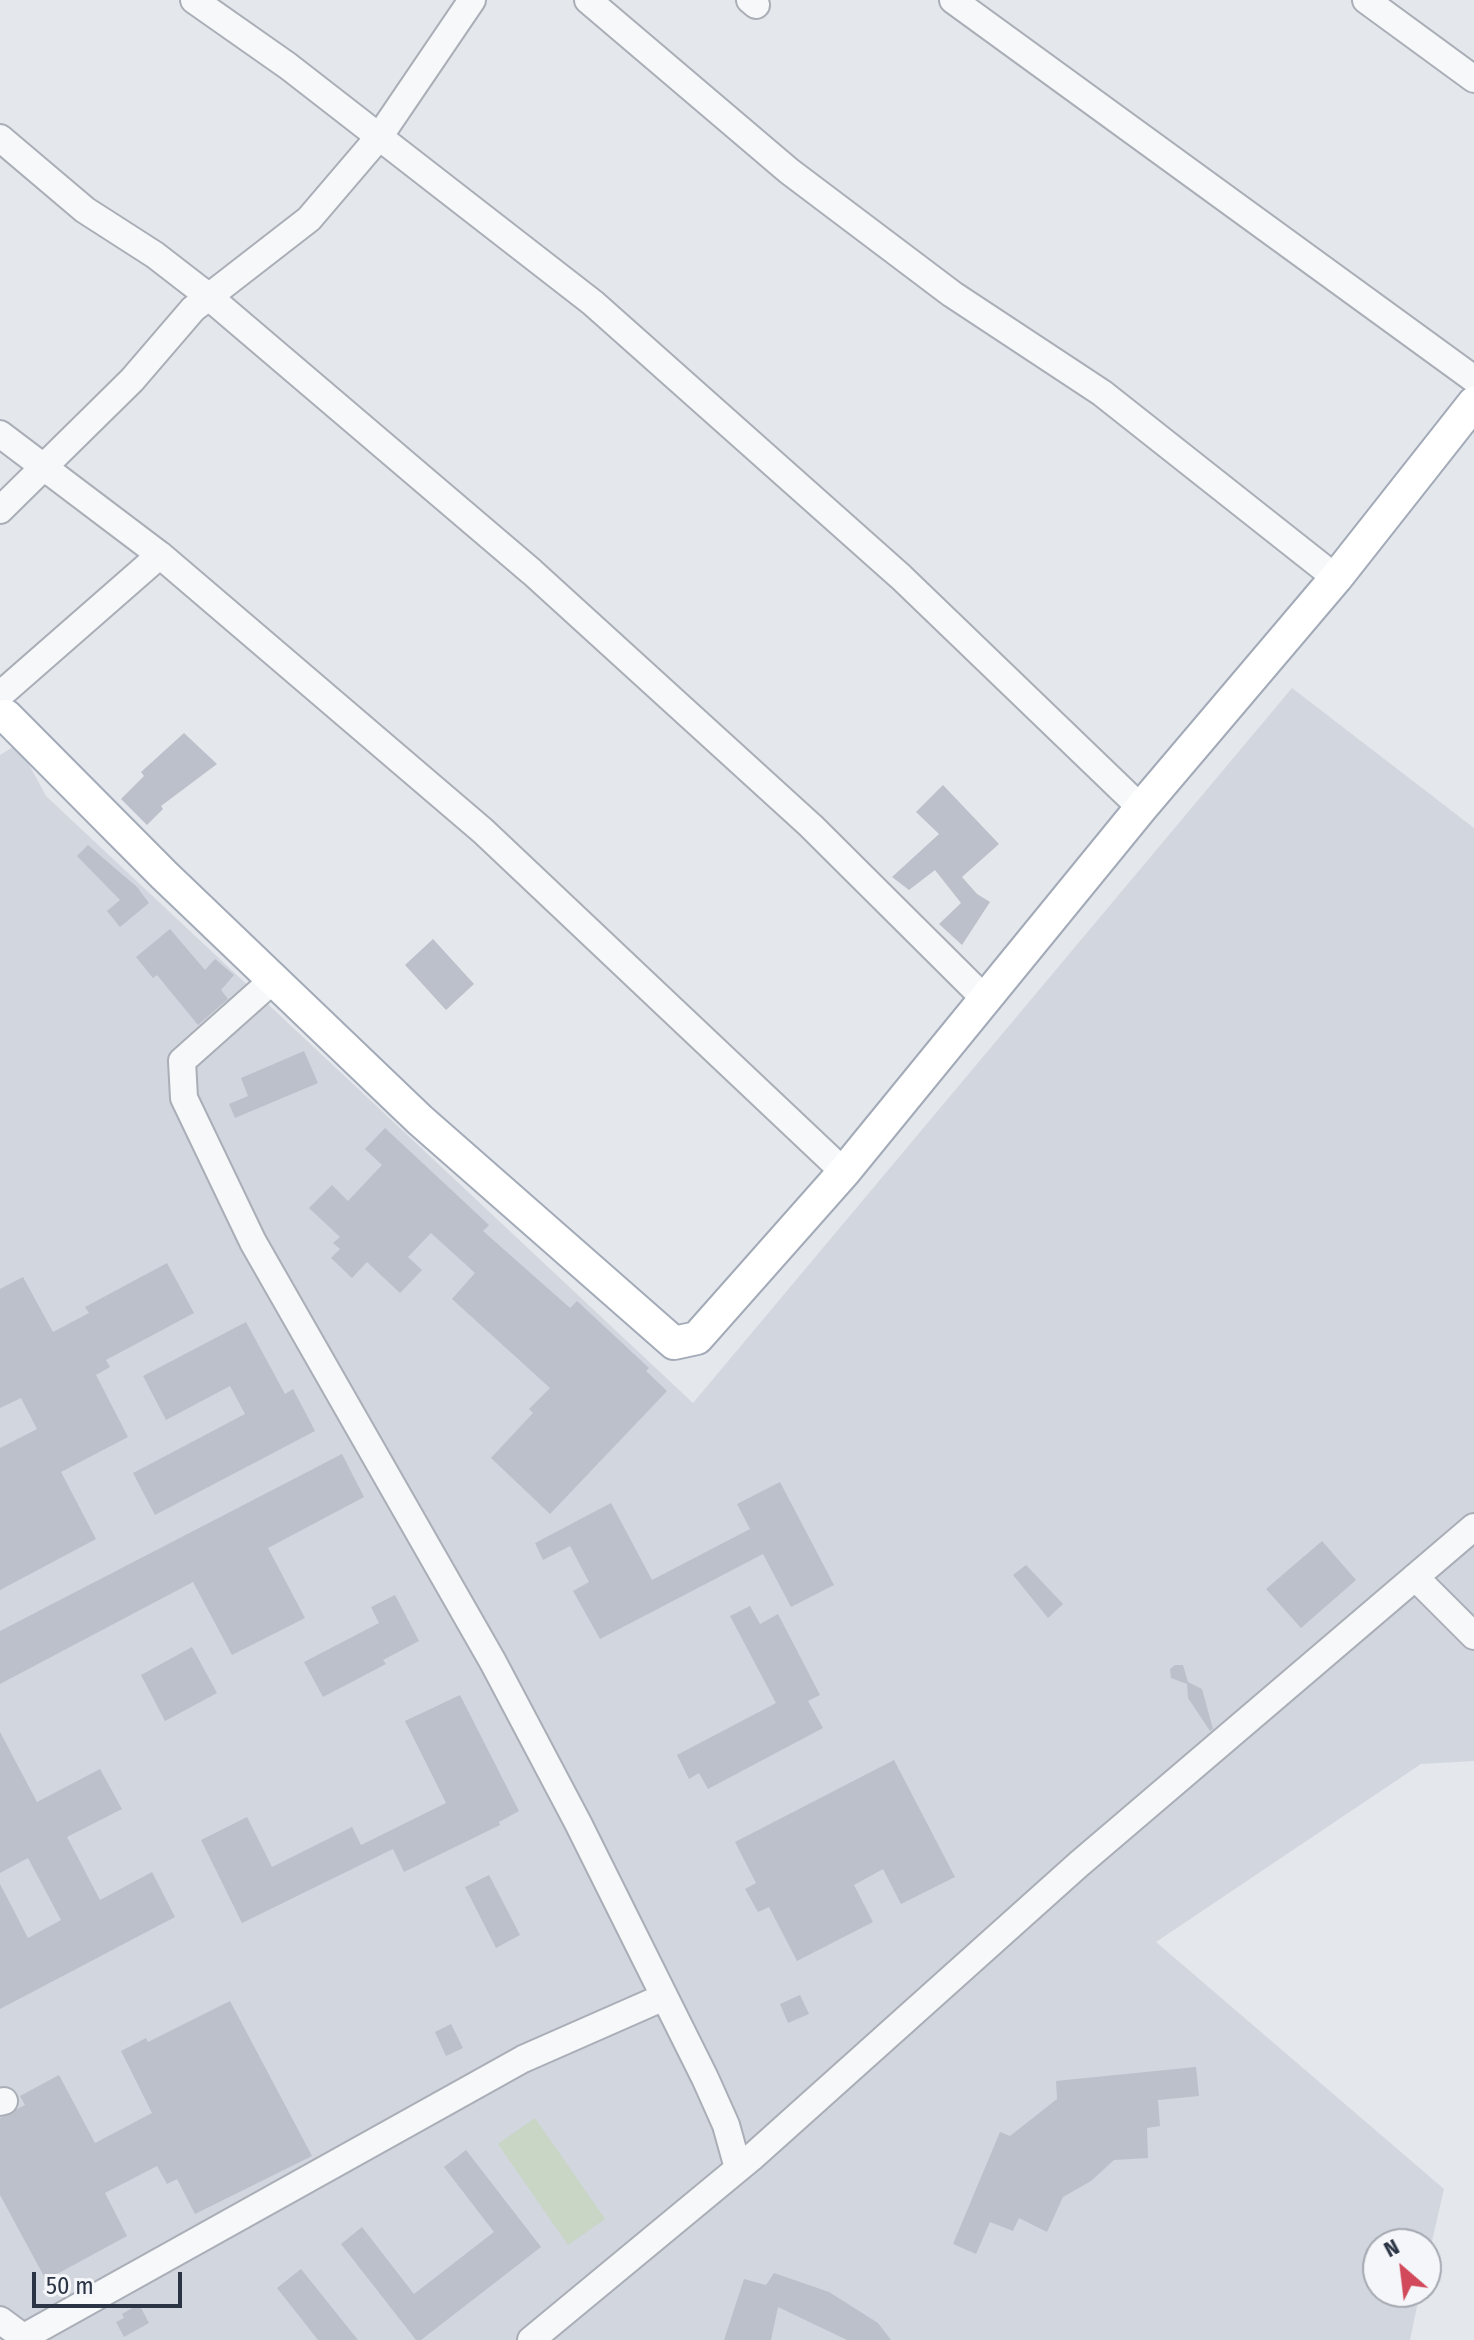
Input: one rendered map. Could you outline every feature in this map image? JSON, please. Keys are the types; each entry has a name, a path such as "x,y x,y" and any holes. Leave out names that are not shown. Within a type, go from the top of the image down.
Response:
{"main road":[{"path":"2,710 273,980 420,1120 674,1343 697,1338 844,1172 1141,808 1336,578 1474,403"}],"street":[{"path":"194,0 379,137 593,303 901,577 1141,808"},
{"path":"0,510 132,380 208,296 252,267 309,219 379,137 472,0"},
{"path":"588,0 789,171 952,294 1102,393 1336,578"},
{"path":"953,0 1474,379"},
{"path":"1366,0 1474,79"},
{"path":"0,138 85,210 155,255 208,296 532,572 811,826 985,999"},
{"path":"0,434 160,555 483,831 844,1172"},
{"path":"2,710 160,555"},
{"path":"273,980 182,1061 184,1098 253,1242 493,1662 726,2125 738,2168"},
{"path":"531,2340 738,2168 1079,1864 1474,1527"},
{"path":"1415,1577 1474,1636"},
{"path":"0,2320 26,2338 523,2059 664,1997"}],"shaded area":[{"path":"1292,688 1474,828 1474,1761 1421,1764 1156,1942 1444,2189 1435,2228 1362,2228 1362,2308 1417,2308 1410,2340 0,2340 0,755 18,744 46,796 693,1403"}],"green space":[{"path":"535,2118 605,2219 568,2245 498,2144"}],"building":[{"path":"184,733 217,764 161,806 163,809 147,825 121,799 144,776 141,772"},
{"path":"943,785 999,844 962,877 977,894 990,902 962,945 939,924 961,903 935,870 909,890 892,877 939,834 916,812"},
{"path":"88,845 137,887 149,903 120,927 107,911 120,900 77,856"},
{"path":"170,929 205,970 215,959 234,975 221,990 228,999 198,1025 157,975 153,978 136,957"},
{"path":"433,939 474,984 446,1010 405,965"},
{"path":"304,1051 318,1083 235,1118 229,1104 248,1096 241,1078"},
{"path":"385,1128 489,1225 483,1231 570,1308 577,1301 649,1368 646,1371 667,1391 550,1514 491,1458 533,1413 529,1409 550,1388 452,1299 475,1273 431,1233 408,1257 422,1270 400,1293 367,1262 352,1278 331,1258 340,1249 333,1243 340,1237 309,1208 332,1185 348,1201 382,1165 365,1149"},
{"path":"167,1263 194,1313 106,1360 110,1367 96,1375 128,1437 61,1472 96,1539 0,1590 0,1448 37,1429 21,1398 0,1408 0,1289 23,1277 53,1332 89,1313 85,1307"},
{"path":"246,1322 285,1394 293,1389 315,1431 155,1515 133,1473 245,1414 230,1386 166,1420 143,1376"},
{"path":"342,1454 364,1497 268,1548 305,1618 232,1655 193,1582 0,1684 0,1631"},
{"path":"780,1482 834,1585 791,1607 763,1554 600,1639 573,1591 589,1582 570,1546 543,1560 535,1543 611,1503 652,1580 750,1529 737,1504"},
{"path":"1322,1541 1356,1580 1301,1628 1266,1589"},
{"path":"1026,1565 1063,1604 1048,1618 1013,1575"},
{"path":"395,1595 419,1641 383,1660 386,1664 323,1697 304,1662 379,1623 371,1607"},
{"path":"750,1606 760,1624 778,1614 820,1695 808,1701 823,1728 708,1789 699,1773 689,1779 677,1755 776,1703 730,1616"},
{"path":"192,1647 217,1693 165,1721 141,1675"},
{"path":"1183,1665 1188,1682 1202,1689 1213,1729 1210,1731 1188,1698 1187,1684 1171,1678 1170,1669"},
{"path":"460,1695 519,1811 499,1822 500,1825 404,1872 393,1849 242,1923 201,1840 247,1817 272,1867 352,1827 361,1845 446,1803 405,1721"},
{"path":"0,1732 37,1802 100,1769 122,1809 67,1837 100,1900 152,1872 175,1917 0,2009 0,1884 28,1938 61,1920 28,1858 0,1873"},
{"path":"894,1760 955,1877 901,1904 883,1869 854,1885 873,1922 797,1961 769,1907 758,1912 745,1889 756,1883 735,1842"},
{"path":"489,1875 520,1935 496,1948 465,1887"},
{"path":"800,1995 809,2014 788,2023 780,2004"},
{"path":"230,2001 312,2156 195,2214 177,2179 167,2184 157,2166 105,2193 127,2236 46,2280 0,2195 0,2118 25,2105 20,2096 59,2075 95,2143 152,2113 121,2051 146,2038 148,2042"},
{"path":"451,2024 463,2048 446,2056 435,2032"},
{"path":"1196,2067 1199,2096 1158,2100 1160,2126 1147,2128 1148,2158 1114,2160 1091,2181 1063,2197 1047,2232 1019,2218 1013,2231 990,2222 976,2254 953,2244 1000,2132 1010,2136 1057,2099 1056,2081"},
{"path":"466,2150 541,2247 421,2340 416,2340 341,2244 362,2227 414,2294 494,2232 444,2167"},
{"path":"301,2269 358,2340 318,2340 277,2288"},
{"path":"774,2273 829,2292 878,2323 891,2340 847,2340 778,2307 771,2340 724,2340 744,2279 766,2285"},
{"path":"139,2304 149,2323 124,2337 116,2322 124,2318 122,2314"}]}
